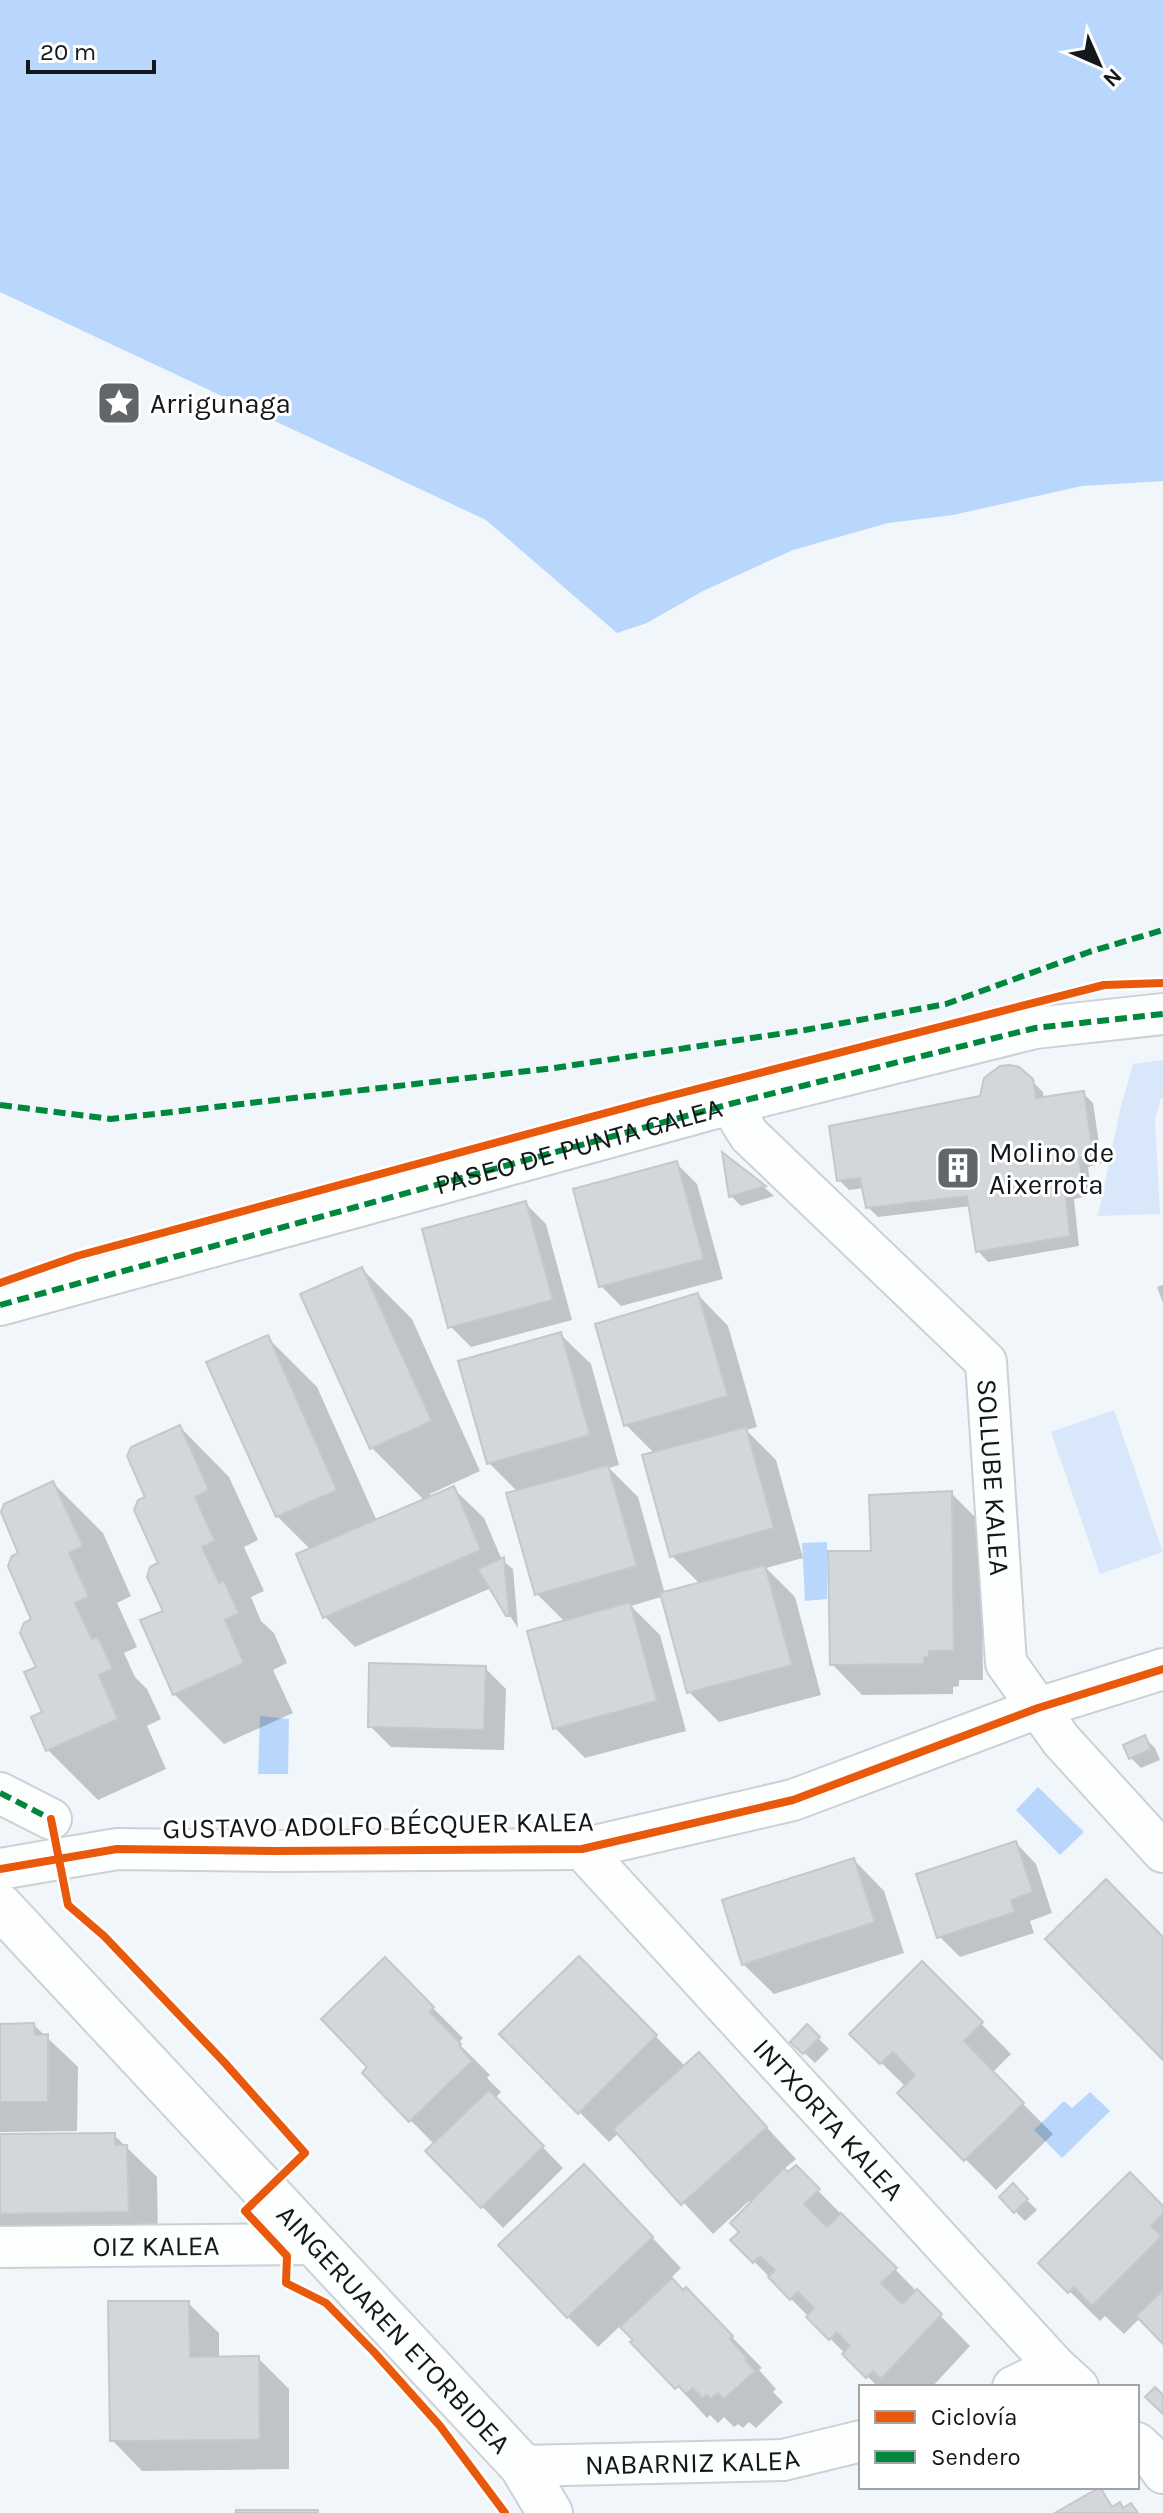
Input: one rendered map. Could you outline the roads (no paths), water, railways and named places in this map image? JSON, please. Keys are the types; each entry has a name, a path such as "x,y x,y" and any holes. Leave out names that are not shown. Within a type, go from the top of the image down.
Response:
{"street":[{"name":"PASEO DE PUNTA GALEA","path":"0,1305 730,1104 1035,1028 1163,1014"},
{"name":"SOLLUBE KALEA","path":"730,1104 749,1135 986,1362 1006,1663 1061,1740 1163,1852"},
{"name":"GUSTAVO ADOLFO BÉCQUER KALEA","path":"0,1869 117,1849 582,1849 793,1800 1038,1708 1163,1669"},
{"path":"0,1793 51,1819"},
{"name":"INTXORTA KALEA","path":"582,1849 1066,2377"},
{"name":"AINGERUAREN ETORBIDEA","path":"0,1906 522,2466 550,2513"},
{"name":"OIZ KALEA","path":"0,2247 314,2244"},
{"path":"1024,2385 1066,2377"},
{"name":"NABARNIZ KALEA","path":"522,2466 783,2460 859,2441"},
{"path":"1139,2445 1163,2473"}],"water":[{"path":"0,0 1163,0 1163,481 1082,486 953,515 888,523 793,550 703,591 647,623 617,633 486,520 0,292"},
{"path":"827,1542 827,1599 805,1601 802,1543"},
{"path":"260,1716 289,1719 288,1774 258,1774"},
{"path":"1038,1787 1084,1832 1060,1855 1016,1810"},
{"path":"1090,2092 1110,2111 1062,2158 1034,2130 1064,2101 1072,2108"}],"place":[{"name":"Arrigunaga","path":"119,403"},
{"name":"Molino de Aixerrota","path":"958,1168"}]}
